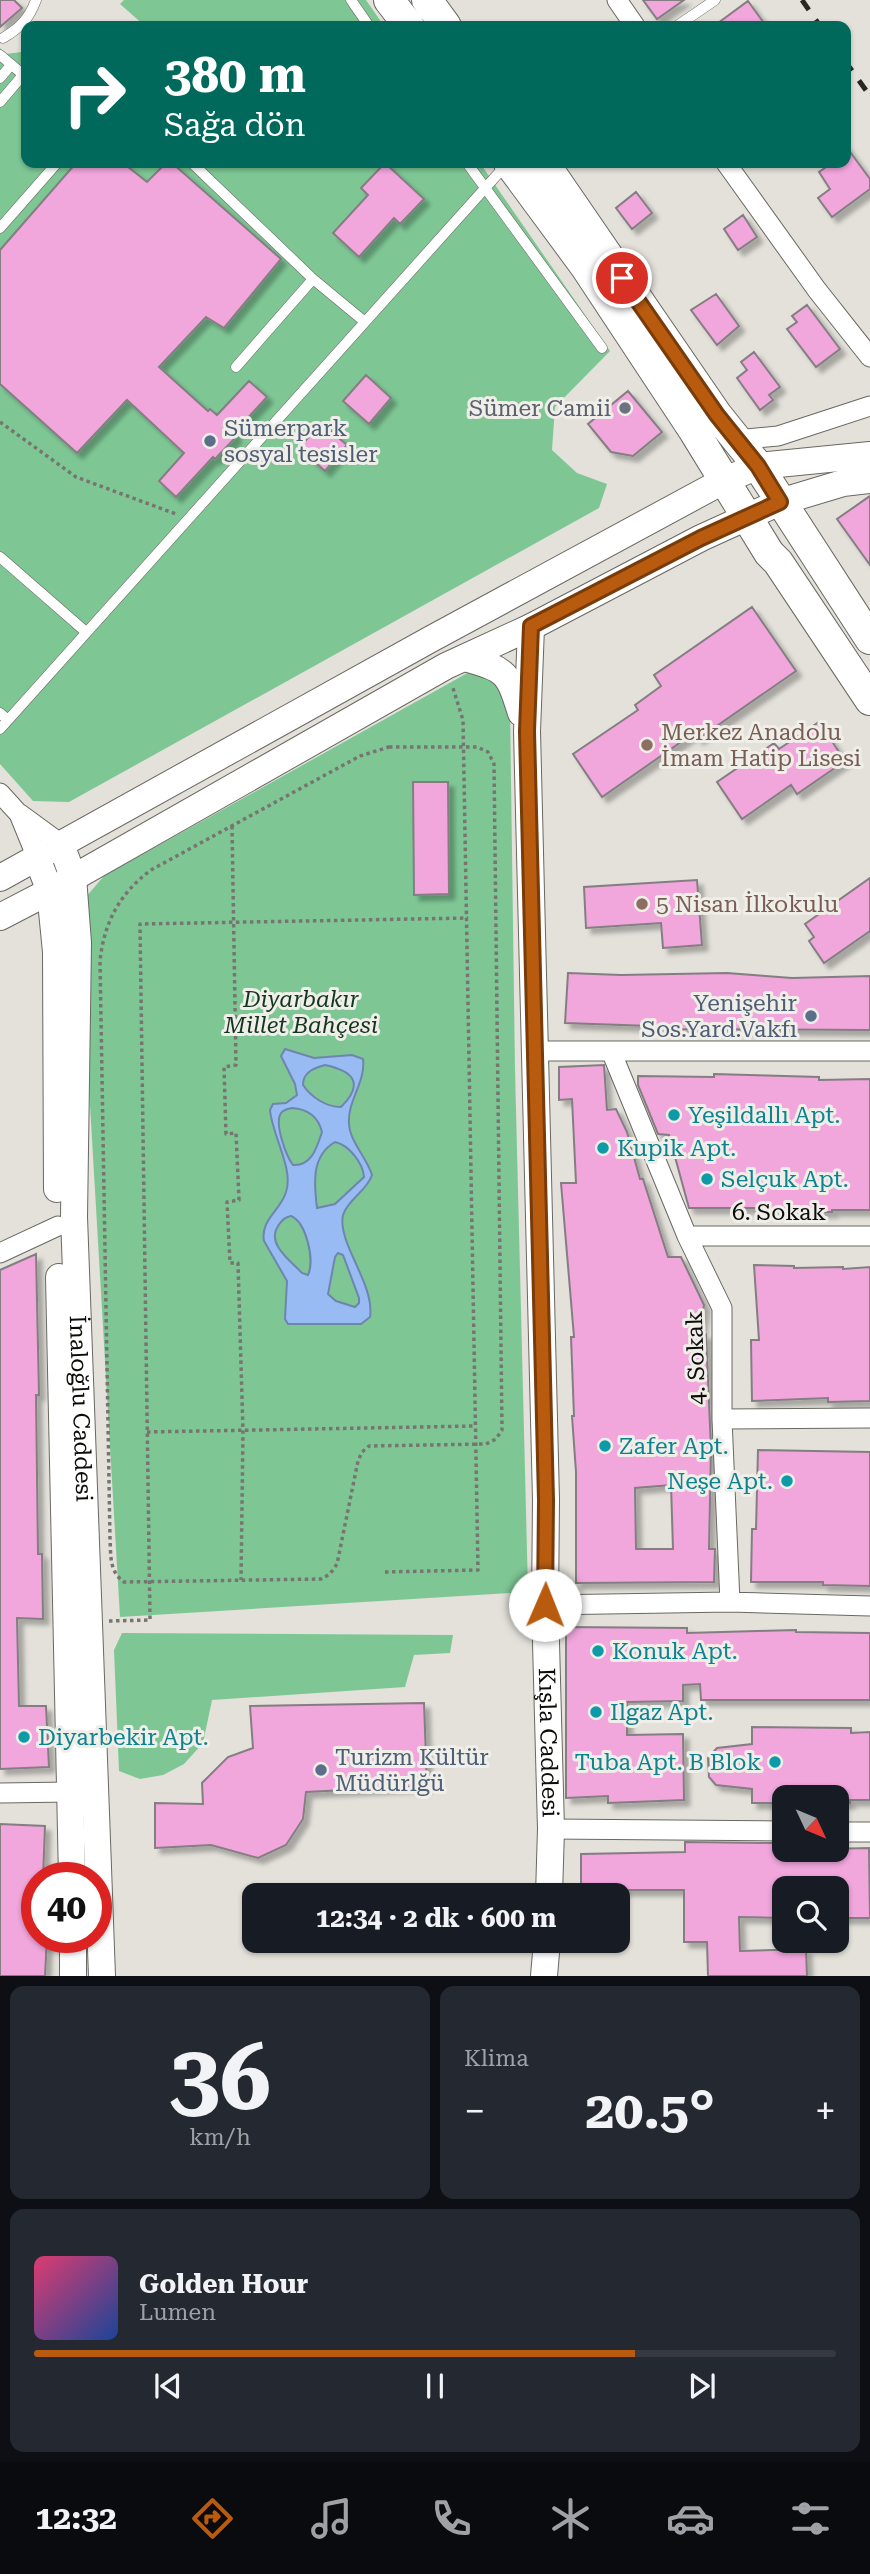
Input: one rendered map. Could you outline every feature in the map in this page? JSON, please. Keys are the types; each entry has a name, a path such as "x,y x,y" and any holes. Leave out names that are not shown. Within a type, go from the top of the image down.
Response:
{"main road":[{"path":"389,0 405,21"},
{"path":"427,0 442,21"},
{"path":"512,168 585,266 694,431 746,517 870,700"},
{"path":"547,168 736,440 758,466 868,632"},
{"path":"0,878 723,481 758,466 870,455"},
{"path":"0,917 456,662 780,502 843,483 870,480"},
{"name":"Kışla Caddesi","path":"531,626 527,731 546,1500 545,1605 551,1829 549,1883"},
{"path":"456,662 493,666 511,680 527,731"},
{"name":"İnaloğlu Caddesi","path":"61,844 73,877 78,943 74,1217 102,1976"},
{"name":"İnaloğlu Caddesi","path":"37,858 50,891 56,952 58,1226 72,1862"},
{"path":"73,1953 73,1976"}],"street":[{"path":"617,0 632,21"},
{"path":"730,168 817,290 870,356"},
{"path":"736,440 778,436 870,406"},
{"path":"0,793 19,814 61,844"},
{"path":"19,814 37,858"},
{"path":"534,1051 870,1051"},
{"name":"4. Sokak","path":"611,1051 687,1236 722,1308 722,1419 730,1602"},
{"path":"0,1252 58,1226"},
{"name":"6. Sokak","path":"687,1236 870,1237"},
{"path":"722,1419 870,1418"},
{"path":"545,1605 730,1602 870,1606"},
{"path":"0,1793 71,1791"},
{"path":"551,1829 772,1831"},
{"path":"849,1832 870,1832"}],"lane":[{"path":"25,21 36,0"},
{"path":"351,0 366,21"},
{"path":"684,21 715,0"},
{"path":"3,38 21,27"},
{"path":"0,55 21,73"},
{"path":"0,78 11,65"},
{"path":"0,102 21,80"},
{"path":"0,228 53,168"},
{"path":"197,168 313,279 365,322"},
{"path":"471,168 602,348"},
{"path":"0,729 4,717 86,632 503,168"},
{"path":"236,367 313,279"},
{"path":"0,557 86,632"}],"path":[{"path":"0,422 76,477 188,518"},
{"path":"385,1572 478,1570 464,747 456,662"},
{"path":"390,747 464,747 483,749 494,764 504,1424 496,1439 486,1444 369,1446 358,1461 337,1564 330,1574 321,1579 124,1582 116,1576 112,1568 100,961 108,922 129,889 151,870 371,751 390,747"},
{"path":"232,826 236,1065 225,1067 225,1080 226,1134 236,1133 239,1200 227,1202 230,1263 239,1262 243,1430 241,1580"},
{"path":"90,1621 150,1620 140,924 468,918"},
{"path":"147,1432 475,1426"}],"green space":[{"path":"124,0 366,0 381,21 139,21 120,4"},
{"path":"0,48 6,54 21,52 21,168 483,168 610,351 555,407 552,450 577,473 607,484 599,508 69,802 33,801 0,764"},
{"name":"Diyarbakır Millet Bahçesi","path":"471,671 500,686 510,707 515,1069 528,1592 120,1617 90,1105 85,898 104,876"},
{"path":"122,1633 453,1635 450,1653 414,1655 405,1687 212,1700 203,1743 184,1764 163,1775 140,1779 119,1771 114,1650"}],"water":[{"path":"285,1049 314,1058 352,1055 363,1059 362,1076 351,1107 349,1124 352,1137 372,1175 343,1215 345,1238 370,1304 370,1317 361,1324 288,1324 285,1319 287,1281 264,1241 265,1227 283,1198 288,1183 270,1110 273,1104 286,1103 297,1095 295,1084 281,1056","holes":["325,1065 343,1071 352,1079 353,1091 341,1107 319,1100 303,1085 307,1074","291,1108 312,1114 322,1132 309,1159 293,1165 284,1147 279,1124 281,1113","335,1142 345,1147 358,1161 364,1177 335,1204 317,1208 316,1171 327,1148","291,1216 296,1220 305,1233 310,1251 308,1275 302,1273 277,1246 275,1233 279,1224","338,1253 343,1255 359,1303 355,1307 336,1301 328,1294 335,1257"]}],"building":[{"path":"0,0 14,0 22,8 0,27"},
{"path":"643,0 684,0 657,19"},
{"path":"748,1 762,21 721,21"},
{"path":"851,153 870,179 870,189 832,217 818,198 830,189 819,172 825,168 851,168"},
{"path":"72,168 129,168 147,182 161,168 178,168 281,259 224,328 206,317 159,367 208,411 210,409 217,415 249,381 267,397 233,434 236,437 215,459 213,457 176,497 159,481 184,453 127,400 77,453 0,384 0,250"},
{"path":"380,168 390,168 424,199 400,224 394,218 359,257 333,233 368,195 361,188"},
{"path":"636,192 652,213 632,229 616,208"},
{"path":"743,215 757,237 738,250 724,229"},
{"path":"716,294 739,326 717,345 691,310"},
{"path":"807,305 840,349 816,367 787,329 797,322 792,316"},
{"path":"754,352 780,387 769,395 773,400 760,410 737,378 747,370 741,362"},
{"path":"366,375 391,398 369,424 343,401"},
{"name":"Sümer Camii","path":"628,391 662,432 633,456 611,452 588,424"},
{"path":"321,423 347,445 325,471 299,448"},
{"path":"870,496 870,565 837,519"},
{"path":"752,607 796,671 698,739 694,733 602,797 573,754 638,710 635,705 661,686 654,675"},
{"path":"819,722 845,761 797,794 791,785 742,819 717,782 774,743 779,749"},
{"path":"413,782 448,782 449,894 414,895"},
{"path":"870,878 870,931 824,963 809,941 814,937 805,924"},
{"path":"697,880 702,945 663,948 661,923 586,928 584,887"},
{"path":"568,973 727,973 792,978 870,976 870,1030 679,1029 565,1023"},
{"path":"604,1065 607,1110 616,1109 627,1132 640,1179 643,1179 668,1257 681,1257 704,1305 700,1334 706,1334 711,1449 709,1549 715,1549 714,1582 576,1583 576,1472 571,1337 574,1337 561,1183 576,1183 572,1099 559,1100 559,1067","holes":["671,1485 673,1549 636,1549 635,1488"]},
{"path":"714,1074 819,1077 819,1080 870,1079 870,1210 787,1212 787,1208 689,1208 669,1135 658,1134 638,1085 638,1076 714,1077"},
{"path":"36,1254 38,1554 42,1554 43,1619 17,1618 19,1706 46,1706 49,1767 0,1769 0,1270"},
{"path":"754,1265 843,1269 870,1267 870,1401 828,1402 828,1398 752,1401 751,1340 759,1340"},
{"path":"758,1450 870,1452 870,1586 823,1585 823,1582 751,1582 752,1529 756,1529"},
{"path":"566,1627 687,1628 687,1633 796,1630 870,1633 870,1700 701,1700 700,1684 683,1685 683,1701 627,1702 627,1735 683,1734 684,1800 608,1803 608,1796 566,1798"},
{"name":"Turizm Kültür Müdürlğü","path":"424,1703 427,1786 306,1792 303,1819 286,1845 258,1858 211,1845 155,1848 155,1803 203,1804 202,1783 228,1757 253,1748 250,1706"},
{"path":"752,1727 851,1728 851,1733 870,1732 870,1800 850,1800 849,1803 849,1785 772,1785 772,1803 752,1803 752,1789 716,1785 709,1777 708,1758 717,1748 752,1744"},
{"path":"0,1824 45,1826 44,1862 21,1862 21,1953 46,1953 45,1976 0,1976"},
{"path":"685,1842 772,1843 772,1862 849,1862 849,1848 869,1848 870,1918 849,1918 849,1876 772,1876 772,1918 739,1917 740,1951 806,1953 807,1976 708,1976 707,1942 684,1942 684,1890 630,1890 630,1883 581,1883 581,1854 685,1852"}],"railway":[{"path":"802,0 817,21"},
{"path":"851,69 870,96"}],"place":[{"name":"Sümer Camii","path":"625,408"},
{"name":"Sümerpark sosyal tesisler","path":"210,441"},
{"name":"Merkez Anadolu İmam Hatip Lisesi","path":"647,745"},
{"name":"5 Nisan İlkokulu","path":"642,904"},
{"name":"Yenişehir Sos.Yard.Vakfı","path":"811,1016"},
{"name":"Yeşildallı Apt.","path":"674,1115"},
{"name":"Kupik Apt.","path":"603,1148"},
{"name":"Selçuk Apt.","path":"707,1179"},
{"name":"Zafer Apt.","path":"605,1446"},
{"name":"Neşe Apt.","path":"787,1481"},
{"name":"Konuk Apt.","path":"598,1651"},
{"name":"Ilgaz Apt.","path":"596,1712"},
{"name":"Diyarbekir Apt.","path":"24,1737"},
{"name":"Tuba Apt. B Blok","path":"775,1762"},
{"name":"Turizm Kültür Müdürlğü","path":"321,1770"}],"route":[{"path":"545,1605 546,1500 527,731 531,626 701,538 780,502 758,466 717,415 622,278"}]}
